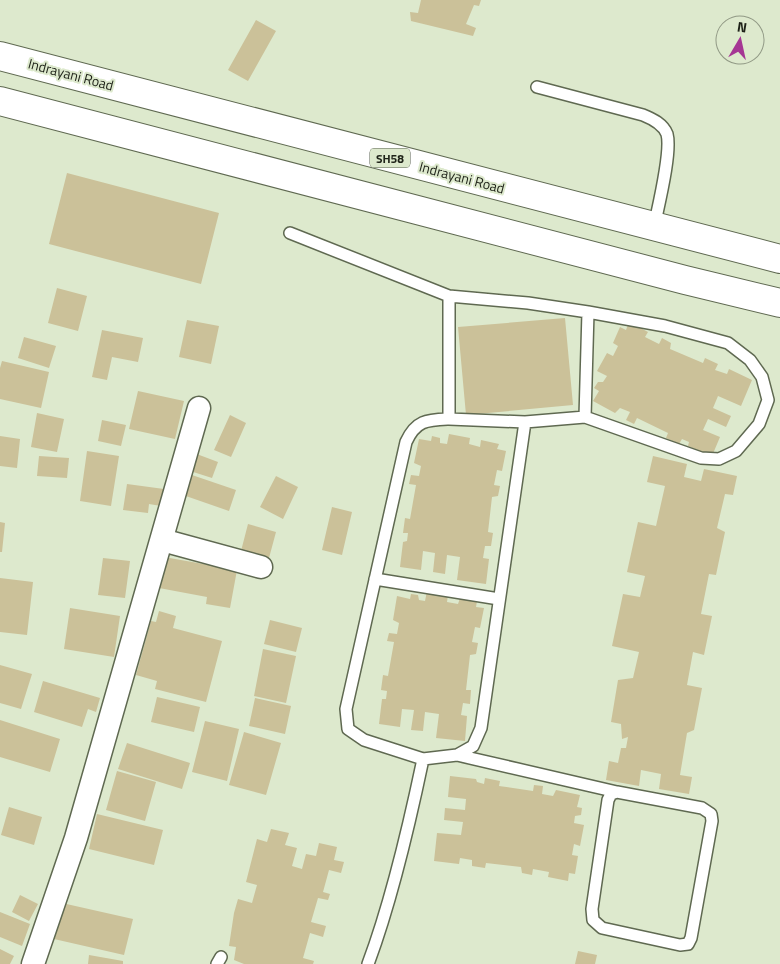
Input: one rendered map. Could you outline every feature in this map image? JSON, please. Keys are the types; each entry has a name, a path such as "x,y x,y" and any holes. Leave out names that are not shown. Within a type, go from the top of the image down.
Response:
{"main road":[{"name":"Indrayani Road","path":"0,56 654,227 780,258"},
{"path":"0,100 685,280 780,303"}],"street":[{"path":"33,964 76,838 199,408"},
{"path":"162,540 261,567"}],"lane":[{"path":"537,87 643,115 656,121 666,133 669,147 654,227"},
{"path":"290,233 449,296 528,303 588,312 666,326 728,343 750,360 762,377 768,400 759,424 736,451 719,459 701,458 584,417 525,422 428,420 412,429 406,442 346,709 348,729 364,740 423,759 457,755 617,792 702,808 711,814 712,821 691,938 688,944 680,945 602,928 593,920 592,909 608,800 611,794 617,792"},
{"path":"449,296 449,419"},
{"path":"584,417 588,312"},
{"path":"457,755 473,746 480,728 525,422"},
{"path":"375,579 499,599"},
{"path":"368,964 376,943 411,819 423,759"}],"building":[{"path":"421,0 481,0 479,6 474,5 466,24 476,28 473,36 411,21 410,12 418,13"},
{"path":"256,20 276,31 248,81 228,70"},
{"path":"67,173 219,213 201,284 49,244"},
{"path":"57,288 87,296 78,331 48,323"},
{"path":"565,318 573,405 466,415 458,327"},
{"path":"187,320 219,326 211,364 179,357"},
{"path":"629,322 648,332 645,337 659,344 662,338 671,343 670,349 703,363 705,358 718,364 715,370 727,374 729,369 752,380 741,406 718,396 713,408 731,416 726,427 708,419 703,430 720,437 712,456 688,446 689,442 682,439 679,444 666,438 668,433 637,418 634,424 626,420 630,412 620,408 615,413 593,401 599,391 594,388 598,382 603,382 607,376 597,371 607,353 613,356 618,346 613,343 620,327 626,330"},
{"path":"102,330 143,338 138,362 112,357 107,380 92,377"},
{"path":"24,337 56,346 49,368 18,358"},
{"path":"2,361 49,372 41,408 0,399 0,368"},
{"path":"138,391 184,401 175,439 129,429"},
{"path":"37,413 64,419 57,452 31,447"},
{"path":"230,415 246,423 231,457 214,450"},
{"path":"102,420 126,425 121,446 98,441"},
{"path":"449,434 470,438 469,444 480,447 481,440 499,444 497,449 506,451 502,471 497,470 494,485 500,486 498,496 492,497 488,532 493,533 491,546 485,546 483,558 489,559 486,584 457,580 460,557 447,555 445,574 433,572 435,553 423,551 421,570 400,567 403,542 407,541 408,533 403,533 405,518 410,519 416,485 409,484 411,475 419,476 421,466 414,463 419,439 431,441 432,436 440,438 440,443 447,444"},
{"path":"0,436 20,439 17,468 0,466"},
{"path":"87,451 119,456 111,506 80,501"},
{"path":"194,453 218,462 212,478 187,470"},
{"path":"39,456 69,458 67,478 37,476"},
{"path":"653,456 687,464 684,477 701,481 704,469 737,476 733,495 725,494 717,528 725,532 716,575 709,574 701,614 712,616 704,655 693,652 687,685 702,688 694,730 687,733 680,775 692,777 689,794 659,789 661,774 641,770 639,786 606,780 609,761 618,763 621,748 626,748 628,737 622,739 621,724 611,722 618,680 633,678 639,652 612,646 623,594 640,597 645,576 627,572 638,522 656,526 665,486 647,482"},
{"path":"189,474 236,490 229,511 183,495"},
{"path":"276,476 298,487 283,519 260,507"},
{"path":"127,484 164,489 161,506 149,504 148,513 123,510"},
{"path":"332,507 352,512 342,555 322,550"},
{"path":"0,522 5,523 2,552 0,552"},
{"path":"248,524 276,532 269,558 241,551"},
{"path":"164,557 237,570 230,608 206,604 207,597 159,588"},
{"path":"103,558 130,561 125,598 98,595"},
{"path":"0,578 33,582 27,635 0,632"},
{"path":"427,591 448,595 447,602 458,604 460,598 477,601 476,607 484,608 480,628 475,627 472,642 478,643 476,654 470,655 466,690 471,690 470,704 463,703 461,715 467,716 465,741 436,738 439,714 425,712 423,731 411,730 414,710 402,709 400,727 379,724 382,699 386,699 387,691 381,690 383,675 388,676 394,642 387,641 389,633 397,634 399,623 393,620 397,596 410,599 411,594 418,595 419,600 425,601"},
{"path":"70,608 120,616 114,657 64,649"},
{"path":"159,611 176,616 173,628 222,641 206,702 155,689 157,681 136,675 151,621 156,622"},
{"path":"270,620 302,628 296,652 264,644"},
{"path":"263,649 296,656 286,703 254,696"},
{"path":"0,665 32,674 21,709 0,703"},
{"path":"43,681 100,698 96,712 88,709 82,727 34,712"},
{"path":"157,697 200,707 194,732 151,722"},
{"path":"255,698 291,706 285,734 249,726"},
{"path":"0,720 60,739 50,772 0,757"},
{"path":"205,721 239,729 227,781 192,772"},
{"path":"244,732 281,743 266,795 229,785"},
{"path":"127,743 190,763 182,789 118,769"},
{"path":"117,771 156,782 145,821 106,810"},
{"path":"450,776 476,779 477,782 484,784 485,778 500,781 499,786 533,791 534,785 543,786 542,794 553,796 556,790 580,795 577,807 582,808 581,815 575,816 574,823 584,825 580,846 574,844 572,855 578,856 575,874 569,873 568,881 548,877 549,872 533,869 532,875 522,873 521,867 486,863 485,868 472,866 472,860 460,858 459,864 434,861 437,833 461,835 463,822 444,820 445,808 465,810 466,799 448,797"},
{"path":"9,807 42,817 34,845 1,835"},
{"path":"97,814 163,830 154,865 89,849"},
{"path":"271,829 289,833 285,845 297,848 292,866 302,869 306,854 316,856 319,843 337,847 334,860 344,862 341,873 329,870 323,892 330,894 328,900 318,898 311,922 326,926 323,937 310,933 303,958 314,961 313,964 244,964 234,960 236,947 229,946 238,899 252,903 257,885 246,882 257,839 267,842"},
{"path":"20,895 38,904 29,921 12,912"},
{"path":"62,903 133,919 124,955 54,939"},
{"path":"0,912 30,924 22,946 0,937"},
{"path":"0,949 14,956 10,964 0,964"},
{"path":"578,951 597,955 595,964 575,964"},
{"path":"89,955 123,961 123,964 88,964"}]}
